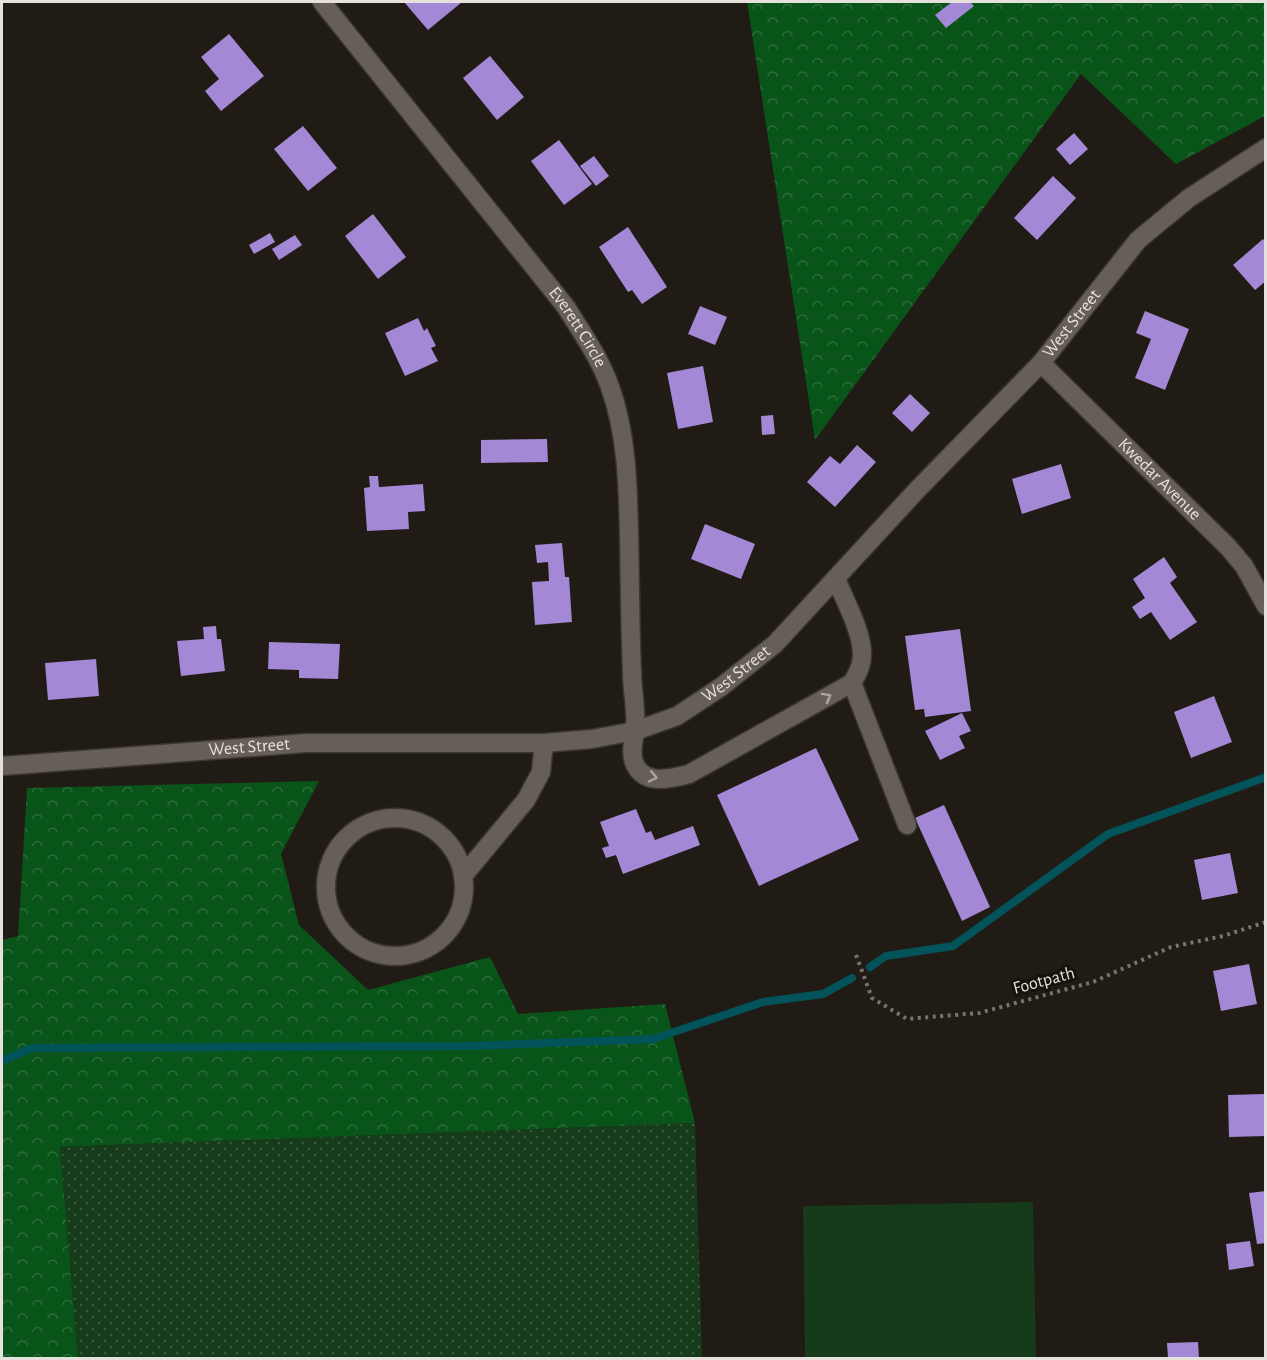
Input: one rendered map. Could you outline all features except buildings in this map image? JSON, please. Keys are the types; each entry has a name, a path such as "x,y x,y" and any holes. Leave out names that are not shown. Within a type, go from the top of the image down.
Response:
{"street":[{"name":"Everett Circle","path":"322,2 552,288 591,346 610,387 621,430 627,476 631,662 635,731 631,749 634,763 642,774 655,779 669,779 689,774 852,683"},
{"name":"West Street","path":"2,766 306,743 544,743 592,739 635,731 677,716 721,687 775,644 917,490 1041,363 1138,240 1189,198 1266,148"},
{"name":"Kwedar Avenue","path":"1041,363 1228,547 1244,566 1266,606"},
{"path":"836,579 861,640 860,671 852,683 907,825"},
{"path":"463,876 456,855 443,837 425,825 402,818 378,819 357,828 339,845 328,866 325,890 331,914 344,934 363,949 384,955 405,956 426,949 443,936 456,918 463,897 463,876 526,800 541,772 544,743"}],"path":[{"name":"Footpath","path":"856,955 872,998 907,1019 938,1017 979,1013 1093,982 1171,947 1223,936 1266,922"}],"green space":[{"path":"747,2 1265,2 1265,116 1176,164 1081,74 815,440"},
{"path":"319,781 281,854 299,925 368,990 490,957 518,1014 665,1004 695,1123 60,1147 78,1358 2,1358 2,940 18,936 27,788"},
{"path":"695,1123 702,1358 78,1358 60,1147"},
{"path":"1033,1202 1036,1358 805,1358 803,1206"}],"waterway":[{"path":"870,967 886,956 953,946 1108,834 1266,777"},
{"path":"2,1061 32,1048 470,1046 653,1039 763,1002 823,994 852,978"}]}
